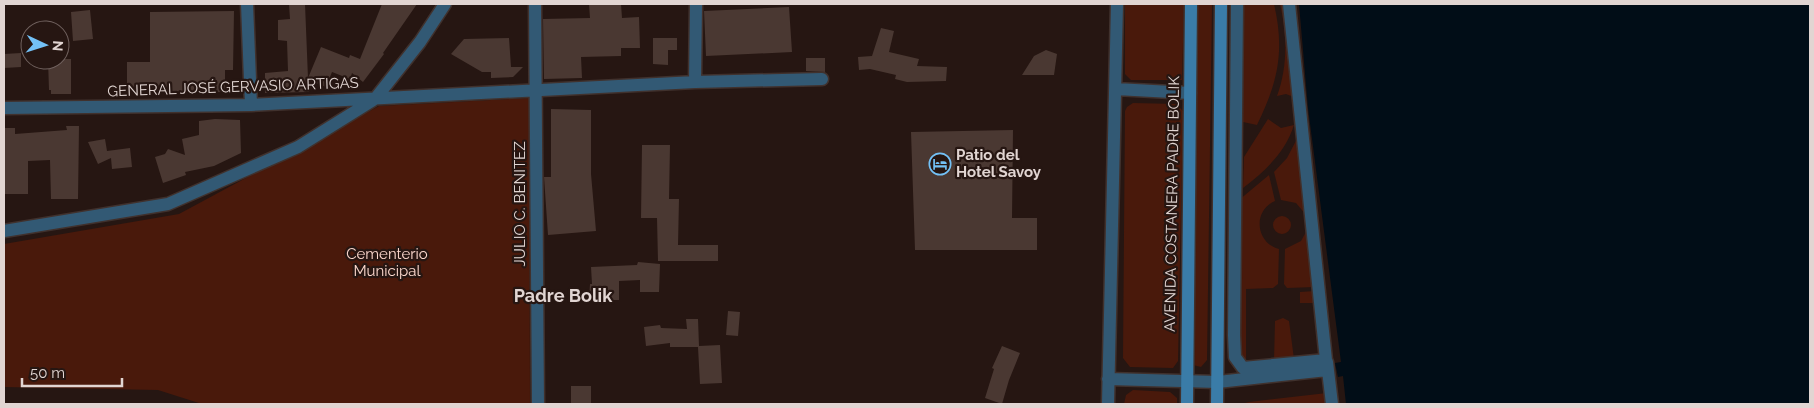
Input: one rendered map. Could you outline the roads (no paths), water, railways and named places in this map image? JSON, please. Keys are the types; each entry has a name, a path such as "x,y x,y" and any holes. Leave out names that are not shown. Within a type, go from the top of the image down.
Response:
{"main road":[{"name":"AVENIDA COSTANERA PADRE BOLIK","path":"1187,404 1191,4"},
{"path":"1217,404 1221,4"}],"street":[{"path":"247,4 251,105"},
{"name":"GENERAL JOSÉ GERVASIO ARTIGAS","path":"4,108 251,105 375,99 420,42 445,4"},
{"name":"JULIO C. BENITEZ","path":"535,4 538,404"},
{"path":"695,82 696,4"},
{"path":"1108,404 1117,4"},
{"path":"1237,4 1234,357 1243,368 1327,366"},
{"path":"1288,4 1332,404"},
{"path":"4,231 168,204 298,147 375,99 695,82 822,79"},
{"path":"1116,89 1190,92"},
{"path":"1108,379 1218,382 1327,366"}],"place":[{"name":"Patio del Hotel Savoy","path":"940,164"}],"district":[{"name":"Padre Bolik","path":"563,295"}],"park label":[{"name":"Cementerio Municipal","path":"387,262"}]}
